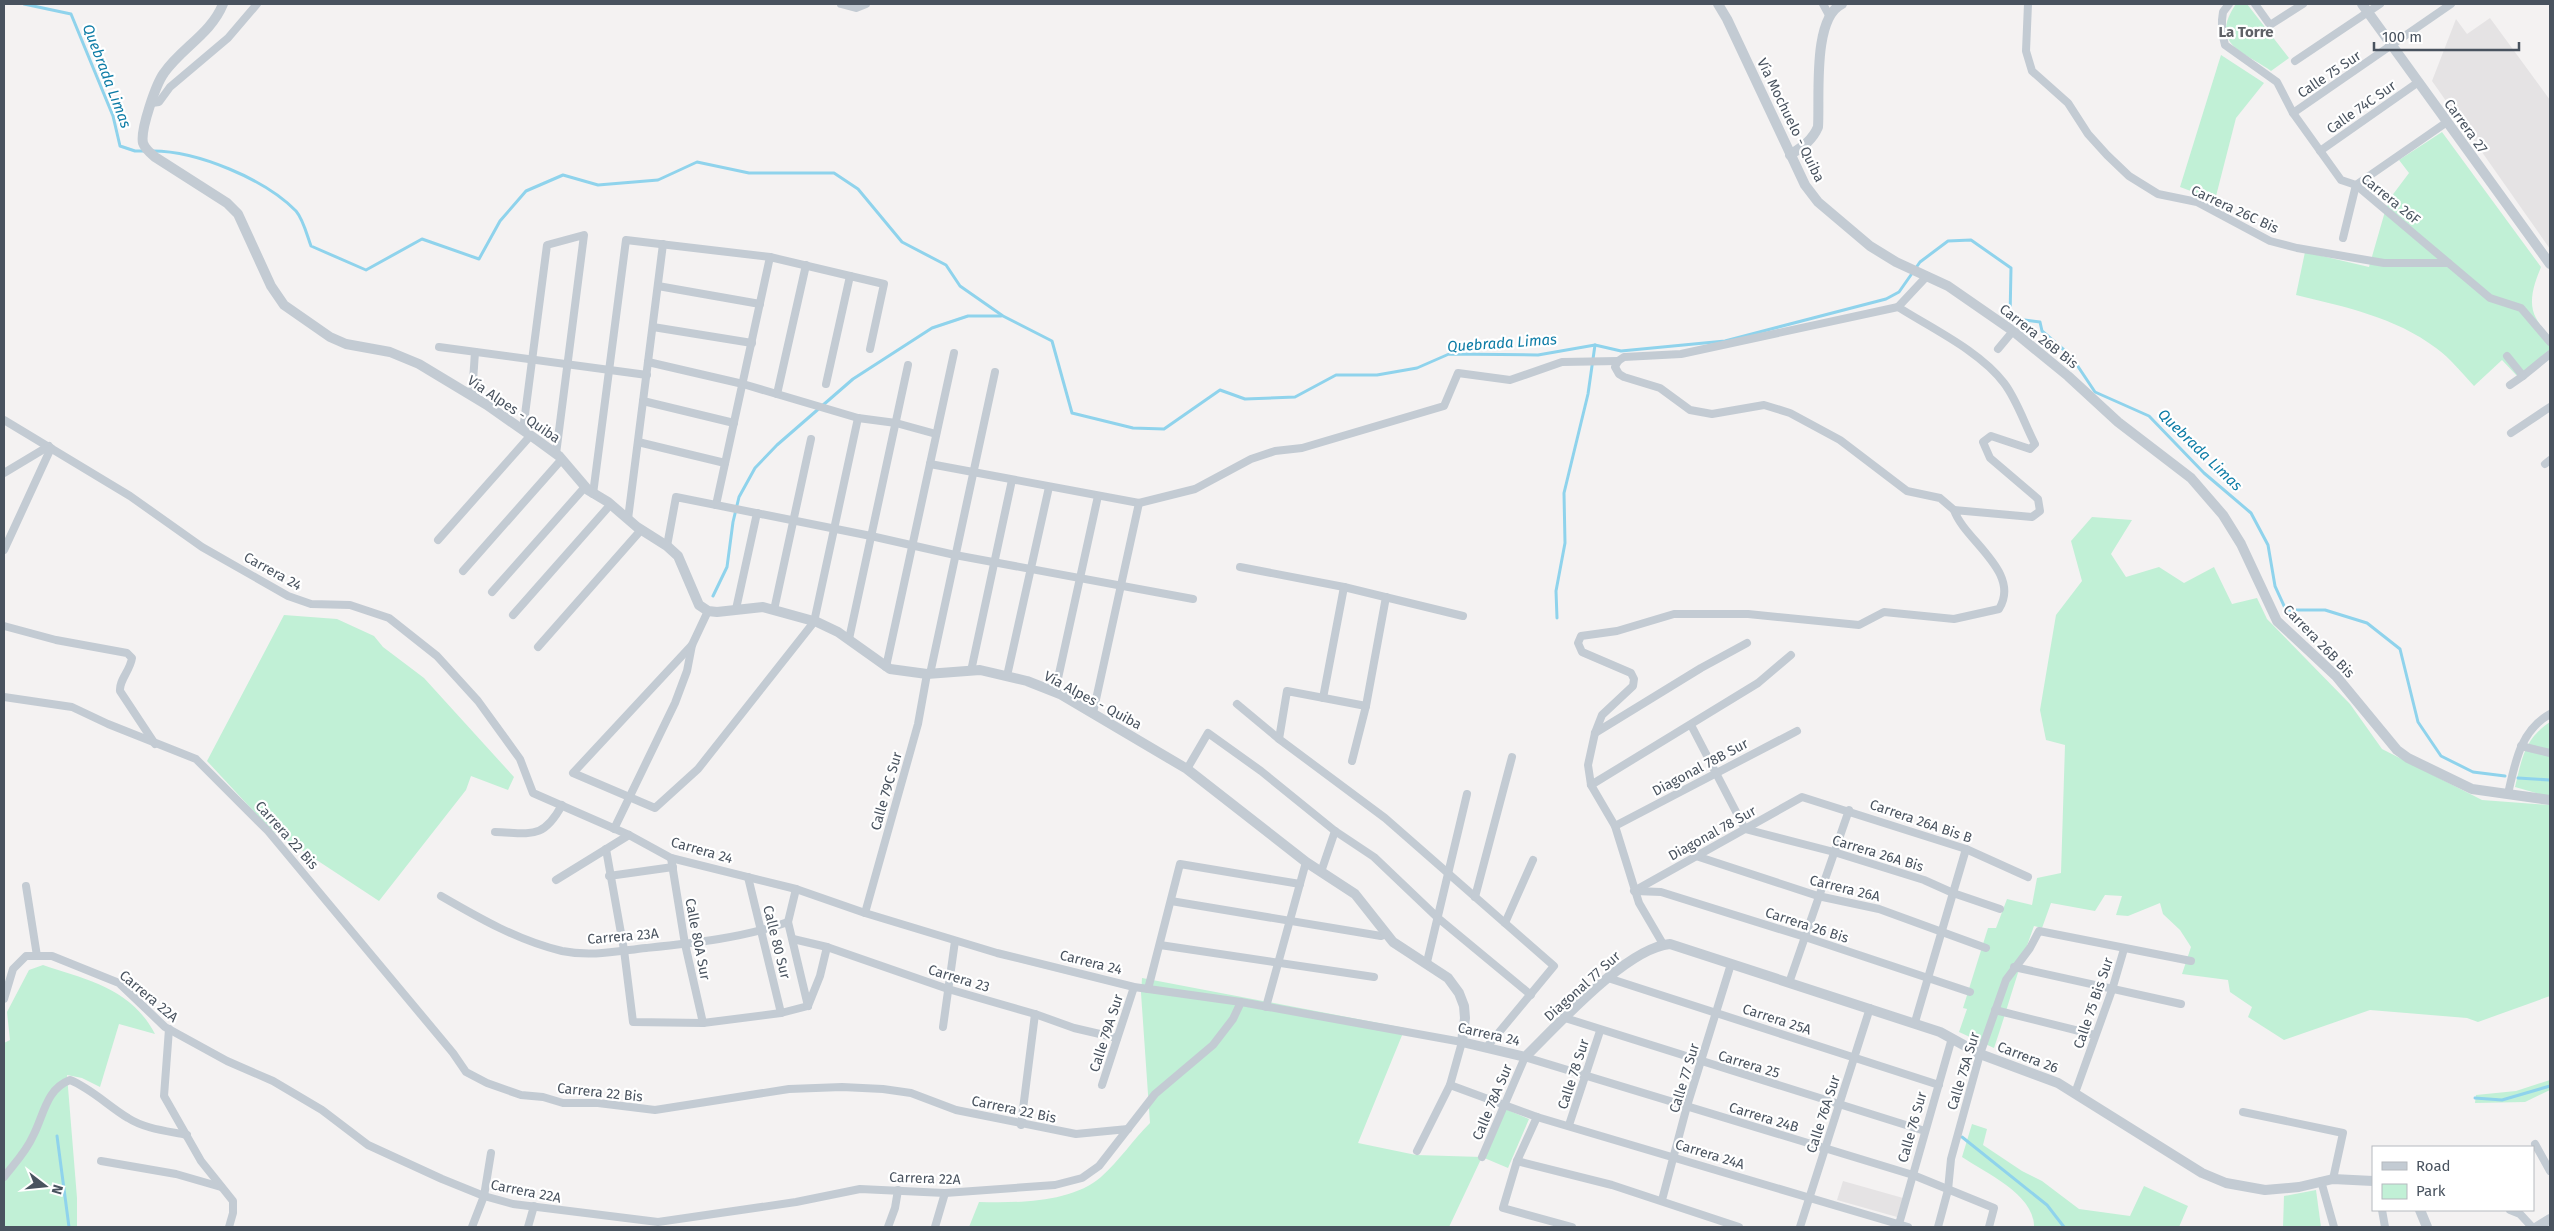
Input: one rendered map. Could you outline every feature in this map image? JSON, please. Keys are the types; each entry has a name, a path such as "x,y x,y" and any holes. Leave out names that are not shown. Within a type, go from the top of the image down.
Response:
{"street":[{"name":"Vía Alpes - Quiba","path":"223,4 209,28 163,74 152,104 143,141 146,149 155,157 227,202 238,214 271,286 284,305 330,337 346,344 390,352 405,357 472,396 527,433 559,457 585,487 611,504 641,530 667,546 678,556 699,604 708,611 763,608 814,622 838,632 886,667 908,673 928,674 980,670 1008,676 1055,692 1187,769 1306,862 1355,894 1386,934 1399,946 1427,962 1448,978 1459,993 1465,1012 1462,1042"},
{"path":"152,104 159,102 170,87 228,38 257,4"},
{"path":"841,4 856,8 866,4"},
{"name":"Vía Mochuelo - Quiba","path":"1718,4 1757,81 1805,185 1818,202 1870,246 1908,268"},
{"path":"1823,4 1829,15"},
{"path":"1790,155 1806,144 1814,136 1818,127 1820,60 1824,30 1829,15 1836,7 1842,4"},
{"name":"Carrera 26C Bis","path":"2028,4 2026,51 2032,71 2068,103 2088,134 2107,155 2129,176 2158,194 2197,202 2270,241 2297,248 2384,263 2448,263"},
{"name":"Carrera 26F","path":"2229,4 2223,12 2222,32 2226,45 2233,52 2261,68 2277,82 2293,113 2341,180 2356,185 2490,298 2521,308 2550,342"},
{"path":"2255,4 2270,25 2302,4"},
{"path":"2295,61 2364,8 2380,4"},
{"name":"Calle 75 Sur","path":"2293,113 2451,4"},
{"name":"Carrera 27","path":"2364,8 2550,264"},
{"name":"Calle 74C Sur","path":"2320,151 2417,83"},
{"path":"2343,238 2356,185 2447,122"},
{"path":"438,540 527,433 532,360 547,245 584,235 559,457 463,571"},
{"path":"594,494 626,240 770,257 884,284 870,349"},
{"path":"628,519 664,244"},
{"path":"716,505 770,257"},
{"path":"777,394 806,266"},
{"name":"Carrera 26B Bis","path":"1908,268 1948,286 2013,331 2068,376 2118,422 2191,478 2211,500 2241,544 2277,621 2336,676 2397,750 2408,758 2472,789 2550,800"},
{"path":"1663,944 1634,892 1615,826 1591,785 1588,764 1595,733 1602,715 1633,686 1634,679 1631,673 1582,652 1578,643 1581,636 1617,631 1674,614 1748,614 1859,626 1884,612 1954,619 1999,609 2003,602 2002,576 1973,535 1962,527 1954,510 1940,498 1907,491 1840,440 1790,413 1764,405 1712,414 1690,410 1660,388 1618,374 1615,367 1618,361 1624,357 1680,354 1898,307 1923,275"},
{"path":"826,384 850,276"},
{"path":"658,286 760,304"},
{"path":"1898,307 1993,370 2005,384 2035,444 2030,449 1991,436 1982,442 1990,458 2038,499 2040,511 2032,517 1954,510"},
{"path":"653,327 752,343"},
{"path":"1998,349 2013,331"},
{"path":"438,347 646,375"},
{"path":"472,396 476,352"},
{"path":"886,667 954,353"},
{"path":"2510,384 2550,354"},
{"path":"2507,356 2523,376"},
{"path":"930,464 1139,504 1195,489 1251,459 1275,451 1302,448 1444,406 1458,373 1510,380 1562,362 1618,361"},
{"path":"648,362 743,384 858,418 896,423 936,434"},
{"path":"848,639 908,365"},
{"name":"Calle 79C Sur","path":"865,912 918,724 995,372"},
{"path":"643,401 734,423"},
{"path":"2511,433 2550,407"},
{"path":"692,645 573,774 655,808 698,769 814,622 858,418"},
{"name":"Carrera 24","path":"4,420 130,496 202,547 288,596 312,604 350,605 389,618 437,656 478,701 520,759 533,792 628,835 671,858 796,889 955,941 1134,987 1241,1002 1462,1042 1524,1057"},
{"path":"774,610 811,439"},
{"path":"638,442 725,463"},
{"path":"4,473 50,447"},
{"path":"4,550 50,447"},
{"path":"970,671 1012,480"},
{"path":"492,592 585,487"},
{"path":"1008,676 1049,487"},
{"path":"1055,692 1098,496"},
{"path":"667,546 676,497 871,536 955,556 1193,599"},
{"path":"513,615 611,504"},
{"path":"1093,713 1139,504"},
{"path":"736,609 757,513"},
{"path":"538,647 641,530"},
{"path":"1240,566 1344,586 1463,616"},
{"path":"1323,698 1344,586"},
{"path":"1352,761 1366,706 1386,597"},
{"path":"614,829 675,704 687,670 692,645 708,611"},
{"path":"4,626 56,640 127,653 132,658 130,669 120,685 120,691 155,744"},
{"path":"1595,733 1701,668 1747,643"},
{"path":"1591,785 1758,684 1791,655"},
{"path":"1279,740 1287,691 1366,706"},
{"name":"Carrera 22 Bis","path":"4,697 72,707 196,760 268,831 315,885 453,1053 466,1072 487,1083 520,1095 543,1097 563,1103 598,1103 655,1110 789,1089 842,1087 883,1089 911,1094 956,1110 1021,1125 1076,1134 1128,1128"},
{"path":"1237,704 1279,740 1385,818 1447,870 1554,966 1486,1048"},
{"path":"2508,794 2521,746 2535,726 2550,714"},
{"path":"1691,725 1745,829"},
{"name":"Diagonal 78B Sur","path":"1615,826 1715,772 1797,731"},
{"path":"1187,769 1208,733 1261,772 1335,832 1374,857 1438,918 1531,995"},
{"path":"2521,746 2550,753"},
{"path":"1475,897 1512,757"},
{"path":"1427,962 1447,870 1467,794"},
{"name":"Diagonal 78 Sur","path":"1634,892 1802,797"},
{"name":"Carrera 26A Bis B","path":"1802,797 1849,810 1966,849 2028,877"},
{"path":"495,832 530,833 540,831 552,823 562,805"},
{"path":"1789,983 1849,810"},
{"name":"Carrera 26A Bis","path":"1745,829 1834,852 1924,880 1953,893 2000,909"},
{"path":"1321,872 1335,832"},
{"path":"556,880 628,835"},
{"path":"606,849 609,876 624,950 633,1022 703,1023 781,1013 808,1006"},
{"path":"1915,1022 1966,849"},
{"name":"Carrera 26A","path":"1696,856 1818,896 1879,909 1986,948"},
{"name":"Calle 80A Sur","path":"671,858 685,944 703,1023"},
{"path":"1505,923 1533,860"},
{"path":"1266,1007 1306,862"},
{"path":"1148,989 1180,864 1300,884"},
{"path":"609,876 673,868"},
{"name":"Calle 80 Sur","path":"748,877 781,1013"},
{"path":"4,999 13,969 26,956 37,956 26,886"},
{"path":"796,889 788,922 808,1006"},
{"name":"Carrera 26 Bis","path":"1634,892 1661,892 1805,937 1970,992"},
{"name":"Carrera 23A","path":"441,896 479,918 537,944 564,951 598,954 685,944 762,931 788,922"},
{"path":"1171,901 1382,936 1386,934"},
{"name":"Calle 75A Sur","path":"1938,1227 1948,1190 1951,1160 1980,1054 2006,980 2014,967 2030,948 2039,931 2124,949"},
{"name":"Carrera 23","path":"793,939 827,947 1074,1028 1117,1038"},
{"path":"943,1027 955,941"},
{"name":"Carrera 26","path":"1663,944 1684,947 1789,983 1915,1022 1952,1038 1980,1054 2033,1072 2075,1093 2202,1173 2226,1183 2265,1190 2299,1187 2333,1179 2372,1182"},
{"name":"Diagonal 77 Sur","path":"1524,1057 1608,978 1643,953 1663,944"},
{"path":"1160,945 1374,978"},
{"path":"808,1006 820,976 827,947"},
{"path":"2124,949 2191,961"},
{"name":"Calle 75 Bis Sur","path":"2075,1093 2112,990 2124,949"},
{"name":"Carrera 22A","path":"37,956 52,956 119,983 169,1029 218,1057 273,1081 322,1110 368,1145 484,1196 534,1206 658,1222 796,1202 860,1189 946,1193 1055,1185 1082,1178 1099,1166 1128,1128"},
{"name":"Calle 77 Sur","path":"1662,1200 1673,1156 1731,964"},
{"path":"2014,967 2180,1004"},
{"name":"Carrera 25A","path":"1608,978 1939,1084"},
{"name":"Calle 79A Sur","path":"1102,1085 1134,987"},
{"path":"1128,1128 1155,1094 1213,1045 1233,1019 1241,1002"},
{"name":"Calle 76A Sur","path":"1800,1227 1870,1008"},
{"path":"1995,1010 2095,1035"},
{"path":"1021,1125 1035,1014"},
{"name":"Carrera 25","path":"1565,1018 1926,1131"},
{"path":"169,1029 164,1096 201,1161 233,1201 233,1213 229,1227"},
{"name":"Calle 78 Sur","path":"1569,1126 1600,1030"},
{"name":"Calle 76 Sur","path":"1899,1224 1952,1038"},
{"path":"1418,1151 1450,1085 1462,1042"},
{"name":"Carrera 24B","path":"1524,1057 1913,1175 1994,1208 1989,1227"},
{"name":"Calle 78A Sur","path":"1482,1157 1524,1057"},
{"path":"4,1178 34,1136 50,1095 60,1084 70,1080 82,1085 130,1119 155,1128 187,1135"},
{"name":"Carrera 24A","path":"1450,1085 1537,1117 1908,1227"},
{"path":"2243,1112 2344,1133 2333,1179"},
{"path":"1537,1117 1517,1161 1502,1208 1572,1227"},
{"path":"2535,1144 2550,1171"},
{"path":"473,1227 484,1196 491,1153"},
{"path":"101,1161 176,1174 221,1187"},
{"path":"1517,1161 1662,1200 1739,1227"},
{"path":"2322,1181 2334,1227"},
{"path":"888,1227 895,1208 898,1190"},
{"path":"935,1227 946,1193"},
{"path":"528,1227 534,1206"},
{"path":"2382,1211 2385,1227"},
{"path":"2420,1211 2427,1227"},
{"path":"2512,1211 2520,1214 2532,1227"},
{"path":"2536,1227 2550,1219"}],"shaded area":[{"path":"2490,18 2550,100 2550,249 2432,81 2456,19 2467,34"},
{"path":"1843,1181 1903,1198 1897,1217 1837,1200"}],"green space":[{"path":"2236,4 2247,4 2289,58 2271,71 2233,46 2228,38 2226,29 2228,18"},
{"path":"2221,55 2264,83 2236,118 2215,200 2180,187"},
{"path":"2442,132 2541,267 2536,279 2532,305 2536,318 2547,335 2550,349 2518,377 2502,360 2474,386 2441,352 2404,328 2369,314 2296,295 2305,252 2369,267 2388,201 2409,173 2399,160"},
{"path":"2092,517 2132,520 2111,554 2126,577 2159,567 2184,583 2214,567 2232,604 2257,598 2267,619 2350,704 2382,749 2482,800 2550,805 2550,996 2478,1022 2467,1018 2370,1010 2284,1040 2248,1017 2252,1007 2230,992 2228,980 2182,974 2191,947 2180,930 2163,914 2160,903 2128,916 2116,915 2122,896 2105,895 2095,911 2051,903 2042,928 2034,926 1994,1048 1959,1032 1967,1009 1963,1008 1988,928 1996,928 2007,899 2032,905 2037,878 2061,873 2065,745 2046,740 2040,710 2056,615 2082,581 2071,541"},
{"path":"284,615 337,619 374,636 383,647 424,678 514,777 508,790 471,776 466,790 379,901 271,830 207,761"},
{"path":"2550,722 2550,797 2515,787 2525,750 2535,735"},
{"path":"43,965 91,981 121,996 145,1018 155,1034 119,1024 100,1087 82,1078 67,1075 77,1198 77,1227 4,1227 4,1043 10,1040 7,1012 29,970"},
{"path":"1142,978 1405,1028 1358,1143 1416,1155 1482,1157 1449,1227 969,1227 979,1202 1043,1200 1059,1197 1089,1186 1108,1171 1150,1123 1141,993"},
{"path":"2550,1080 2550,1090 2525,1102 2475,1103 2476,1095 2516,1091"},
{"path":"1503,1108 1529,1119 1508,1168 1482,1157"},
{"path":"1972,1124 1987,1129 1983,1145 2022,1171 2042,1181 2079,1209 2130,1216 2144,1186 2188,1206 2179,1227 2034,1227 2032,1215 2027,1205 2018,1195 1996,1178 1962,1157"},
{"path":"2316,1190 2321,1227 2283,1227 2284,1196"}],"waterway":[{"name":"Quebrada Limas","path":"24,4 71,14 113,116 120,146 135,151 145,151"},
{"name":"Quebrada Limas","path":"153,151 171,152 209,162 229,169 267,188 296,211 303,223 311,246 366,270 422,239 479,259 500,221 526,191 563,175 598,185 658,180 697,162 749,173 834,173 858,189 902,242 946,265 960,286 1003,316 1052,341 1072,413 1133,428 1164,429 1220,390 1245,399 1295,397 1336,375 1377,375 1417,368 1449,354 1538,355 1595,345 1621,351 1725,341 1886,299 1899,292 1920,262 1948,241 1971,240 2011,268 2010,318 2040,322 2042,331 2071,356 2095,392 2149,416 2204,473 2251,513 2268,545 2275,586 2286,610 2325,610 2367,623 2400,649 2418,722 2441,756 2473,772 2505,776"},
{"path":"713,596 727,567 733,522 739,497 755,468 777,445 853,379 932,328 968,316 1001,316"},
{"path":"1557,618 1556,591 1565,543 1564,493 1588,394 1595,345"},
{"name":"Quebrada Limas","path":"2518,778 2550,780"},
{"path":"2475,1098 2502,1100 2550,1086"},
{"path":"57,1136 69,1227"},
{"path":"1962,1137 2047,1205 2064,1227"}],"district":[{"name":"La Torre","path":"2246,32"}]}
